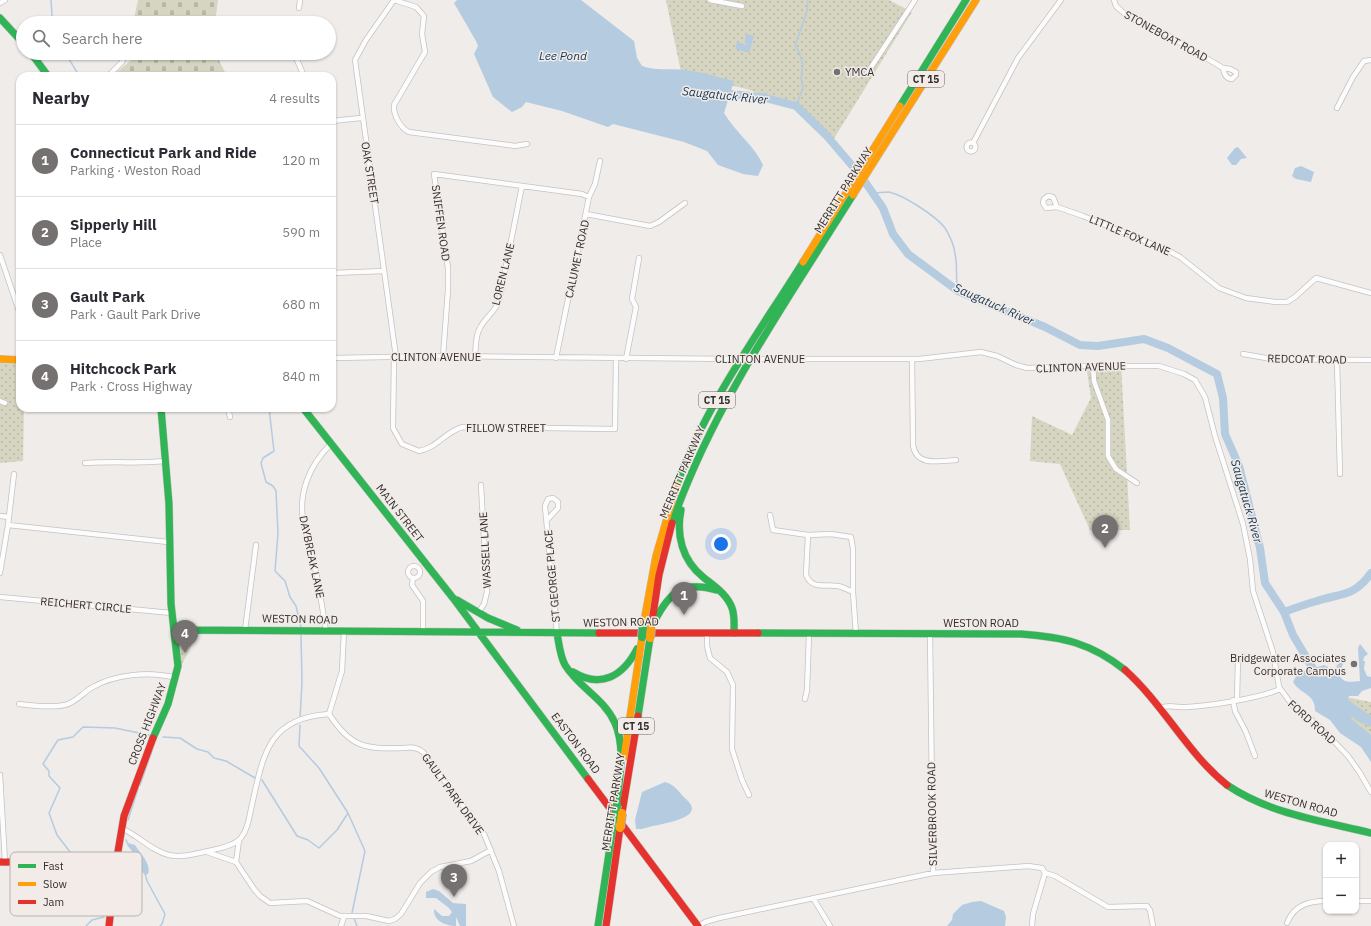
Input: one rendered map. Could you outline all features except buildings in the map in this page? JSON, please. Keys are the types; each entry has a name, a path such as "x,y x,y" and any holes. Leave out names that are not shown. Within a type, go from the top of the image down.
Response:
{"main road":[{"name":"MERRITT PARKWAY","path":"873,156 976,0"},
{"name":"MERRITT PARKWAY","path":"647,628 668,538 679,501 700,452 732,390 965,2"},
{"path":"0,18 16,35"},
{"path":"36,60 45,72"},
{"name":"MERRITT PARKWAY","path":"606,926 646,637 654,564 666,517 682,472 701,430 725,387 847,198"},
{"path":"0,360 16,360"},
{"name":"CROSS HIGHWAY","path":"118,852 121,828 129,800 168,704 176,678 178,659 172,614 168,542 169,504 161,412"},
{"name":"MAIN STREET","path":"306,412 479,632"},
{"path":"700,452 681,508 678,532 682,548 688,561 699,573 726,596 732,609 734,633"},
{"path":"647,628 664,603 680,589 696,585 720,591"},
{"name":"WESTON ROAD","path":"453,598 478,613 522,632"},
{"name":"WESTON ROAD","path":"174,630 557,633 1038,634 1076,641 1099,650 1122,665 1139,682 1202,763 1223,782 1240,793 1281,811 1371,833"},
{"name":"EASTON ROAD","path":"479,632 698,926"},
{"path":"557,633 558,650 563,663 572,675 602,704 614,722 620,746 617,805"},
{"name":"MERRITT PARKWAY","path":"598,926 614,820 646,637"},
{"path":"563,663 576,674 584,678 592,680 605,679 617,674 626,667 646,637"},
{"name":"CROSS HIGHWAY","path":"109,926 110,916"}],"street":[{"path":"0,3 5,0"},
{"path":"299,8 300,0"},
{"path":"394,0 416,7 424,16 422,34 425,52 394,105 394,111 403,129 409,132 515,146 527,144"},
{"name":"OAK STREET","path":"394,0 362,46 355,60 361,118 384,271 395,357"},
{"path":"710,0 742,6"},
{"path":"866,75 915,0"},
{"path":"973,143 1018,58 1062,0"},
{"name":"STONEBOAT ROAD","path":"1114,0 1116,6 1127,16 1169,36 1223,68"},
{"path":"112,72 123,60"},
{"path":"297,60 302,72"},
{"path":"1337,108 1361,63 1371,60"},
{"path":"336,121 361,118"},
{"name":"CALUMET ROAD","path":"556,358 589,197 595,184 600,161"},
{"name":"SNIFFEN ROAD","path":"444,356 448,268 434,174 582,194 589,197"},
{"name":"LOREN LANE","path":"475,357 477,336 480,327 490,316 499,301 522,186"},
{"path":"586,214 650,226 659,222 685,203"},
{"name":"LITTLE FOX LANE","path":"1057,207 1174,253 1219,288 1246,298 1287,302 1295,297 1316,278 1371,293"},
{"path":"0,254 16,302"},
{"path":"626,359 636,307 632,299 639,258"},
{"path":"336,273 384,271"},
{"name":"CLINTON AVENUE","path":"336,358 444,356 616,359 912,360 979,352 997,356 1016,365 1027,368 1159,366 1184,374"},
{"name":"REDCOAT ROAD","path":"1243,354 1272,359 1337,361 1371,360"},
{"name":"FILLOW STREET","path":"395,357 393,428 395,435 402,444 420,451 430,448 454,430 463,427 615,429 616,359"},
{"path":"912,360 913,445 915,452 919,458 927,461 956,460"},
{"path":"1337,361 1340,474"},
{"path":"1093,366 1094,381 1108,420 1108,456 1116,468 1137,483"},
{"name":"FORD ROAD","path":"1184,374 1195,380 1200,386 1207,402 1215,436 1243,524 1250,559 1253,591 1273,652 1276,675 1280,689 1293,706 1318,725 1348,756 1371,792"},
{"path":"229,412 230,417"},
{"name":"DAYBREAK LANE","path":"326,631 313,559 304,525 302,504 305,483 313,466 331,444"},
{"path":"84,463 135,463 165,461"},
{"path":"0,573 8,525 14,474"},
{"name":"WASSELL LANE","path":"478,613 484,604 487,592 481,485"},
{"path":"770,514 773,530 808,535 831,534 851,537 853,549 853,592 856,634"},
{"path":"0,516 9,517"},
{"name":"ST GEORGE PLACE","path":"548,519 557,633"},
{"path":"8,525 168,542"},
{"path":"808,535 806,568 808,579 814,585 838,586 853,592"},
{"path":"245,630 256,545"},
{"path":"413,578 412,585 423,601 423,632"},
{"name":"REICHERT CIRCLE","path":"0,597 172,614"},
{"path":"236,862 239,840 247,825 265,755 274,737 288,725 329,714 342,671 344,631"},
{"path":"707,633 707,646 710,658 727,672 733,685 732,749 742,780 749,795"},
{"path":"805,699 807,690 809,634"},
{"name":"SILVERBROOK ROAD","path":"698,926 705,922 719,918 933,873 930,634"},
{"path":"1238,659 1235,700 1236,711 1255,756"},
{"path":"19,704 43,706 64,705 100,683 137,675 153,674 176,678"},
{"path":"1160,708 1165,706 1186,708 1263,695 1280,689"},
{"name":"GAULT PARK DRIVE","path":"329,714 342,731 361,746 373,749 414,748 421,750 476,821 491,850 506,894 514,926"},
{"path":"0,775 3,862"},
{"path":"121,828 131,832 157,850 168,855 183,856 207,852 239,840"},
{"path":"207,852 236,862 254,888 267,902 278,904 294,901 308,901 345,917 368,916 388,921 396,919 401,914 420,883 429,873 440,867 471,861 491,850"},
{"path":"933,873 1028,866 1042,868 1045,873 1060,879 1108,907 1147,906 1150,910 1153,926"},
{"path":"1032,926 1032,914 1045,873"},
{"path":"812,898 830,926"},
{"path":"1287,922 1293,912 1303,904 1313,901 1323,901"},
{"path":"1359,901 1371,901"},
{"path":"341,926 345,917"}],"green space":[{"path":"138,0 218,0 216,16 135,16"},
{"path":"666,0 889,0 912,12 833,140 801,113 774,99 734,86 703,83 681,72"},
{"path":"131,60 219,60 225,72 117,72"},
{"path":"0,363 16,364 16,412 24,412 23,461 0,463"},
{"path":"1121,364 1130,530 1090,530 1060,464 1030,461 1032,416 1072,435 1091,398 1086,365"},
{"path":"198,633 181,666 180,634"},
{"path":"1345,697 1371,702 1371,716 1348,702"},
{"path":"1349,715 1371,726 1371,741 1352,724"}],"water":[{"name":"Lee Pond","path":"457,0 581,0 634,41 637,58 642,66 647,68 679,69 734,81 724,113 728,120 755,151 763,165 758,176 743,174 718,165 707,151 684,142 613,124 608,127 562,111 526,102 522,107 512,112 493,97 474,54 478,46 476,41 454,3"},
{"path":"746,34 754,36 749,53 735,49 737,42 748,45 745,42"},
{"path":"1238,147 1247,158 1241,159 1236,165 1232,165 1227,158 1235,148"},
{"path":"1301,166 1314,172 1311,182 1296,179 1292,176 1295,168"},
{"path":"1360,644 1368,654 1364,657 1363,661 1365,661 1364,669 1367,676 1371,677 1371,688 1362,691 1358,696 1349,696 1348,700 1371,716 1371,727 1357,721 1353,717 1350,718 1371,735 1371,762 1361,747 1340,733 1330,720 1315,711 1313,701 1293,682 1298,673 1324,665 1328,667 1330,674 1334,676 1337,665 1341,662 1343,664 1339,674 1342,679 1348,682 1360,681 1358,648"},
{"path":"665,782 674,787 686,799 692,806 691,812 678,820 642,829 636,829 635,820 642,792"},
{"path":"128,843 135,845 140,852 132,852 127,845"},
{"path":"142,855 149,870 148,874 145,875 142,872"},
{"path":"433,889 439,891 453,903 466,904 466,926 460,926 456,917 456,926 444,924 438,920 434,913 434,909 442,916 449,916 452,912 436,898 426,898 426,892"},
{"path":"981,901 1004,911 1006,917 1005,926 947,926 952,920 953,914 962,905"}],"waterway":[{"path":"51,0 52,16"},
{"path":"796,106 803,88 801,78 803,65 799,52 795,46 807,11 808,0"},
{"path":"70,60 77,72"},
{"name":"Saugatuck River","path":"720,93 762,97 796,106 826,135 861,176 883,208 893,234 908,254 958,291 1045,327 1080,345 1098,346 1144,339 1168,348 1217,374 1223,398 1225,434 1239,466 1260,548 1265,583 1284,612 1293,635 1318,677"},
{"path":"872,193 888,192 902,197 927,212 941,223 952,241 956,263 958,291"},
{"path":"269,412 274,451 263,458 261,463 266,482 273,486 276,491 278,533 275,571 285,581 290,597 296,606 301,627"},
{"path":"1284,612 1309,603 1347,593 1359,586 1371,573"},
{"path":"300,718 302,682 301,635"},
{"path":"300,725 299,746 319,768 348,813 365,851 352,913 357,926"},
{"path":"70,852 57,835 49,813 60,788 49,776 49,771 43,764 58,740 73,737 83,727 115,728 149,735"},
{"path":"163,737 180,738 197,749 208,752 214,758 226,761 255,778"},
{"path":"140,785 152,751"},
{"path":"262,780 297,836 308,840 319,848 337,830 348,813"},
{"path":"128,820 138,789"},
{"path":"126,840 128,844"},
{"path":"145,873 147,881 165,914 160,926"},
{"path":"86,926 92,920 104,917"}],"traffic: fast":[{"path":"900,106 966,0"},
{"path":"0,18 16,35"},
{"path":"36,60 45,72"},
{"path":"672,523 689,479 708,437 730,395 753,354 853,195"},
{"path":"677,484 689,454 718,398 734,370 803,262"},
{"path":"153,738 168,704 178,666 171,604 169,504 161,412"},
{"path":"306,412 453,598 588,779"},
{"path":"681,510 679,529 685,555 696,570 720,591 730,603 734,614 734,633"},
{"path":"654,622 665,603 678,591 685,588 694,587 704,587 716,590"},
{"path":"457,600 488,618 517,630"},
{"path":"642,637 643,627"},
{"path":"174,630 599,633"},
{"path":"557,633 561,654 565,665 577,680 605,707 615,723 621,753 617,805"},
{"path":"758,633 1036,635 1076,643 1100,653 1125,670"},
{"path":"638,716 650,638"},
{"path":"573,672 583,677 593,679 610,677 618,673 625,666 637,649"},
{"path":"1227,785 1244,795 1279,810 1371,833"},
{"path":"614,820 617,805"},
{"path":"598,926 614,820"}],"traffic: slow":[{"path":"853,195 976,0"},
{"path":"803,262 900,106"},
{"path":"0,359 16,360"},
{"path":"643,627 656,556 677,484"},
{"path":"650,638 651,628"},
{"path":"624,757 642,637"},
{"path":"620,828 622,813"}],"traffic: jam":[{"path":"651,628 659,575 672,523"},
{"path":"599,633 758,633"},
{"path":"1125,670 1152,698 1187,744 1227,785"},
{"path":"622,813 638,716"},
{"path":"118,852 124,816 153,738"},
{"path":"588,779 698,926"},
{"path":"606,926 620,828"},
{"path":"0,862 10,862"},
{"path":"109,926 110,916"}],"place":[{"name":"YMCA","path":"837,72"},
{"name":"Sipperly Hill","path":"1105,548"},
{"name":"Connecticut Park and Ride","path":"684,615"},
{"name":"Hitchcock Park","path":"185,653"},
{"name":"Bridgewater Associates Corporate Campus","path":"1354,664"},
{"name":"Gault Park","path":"454,897"}]}
